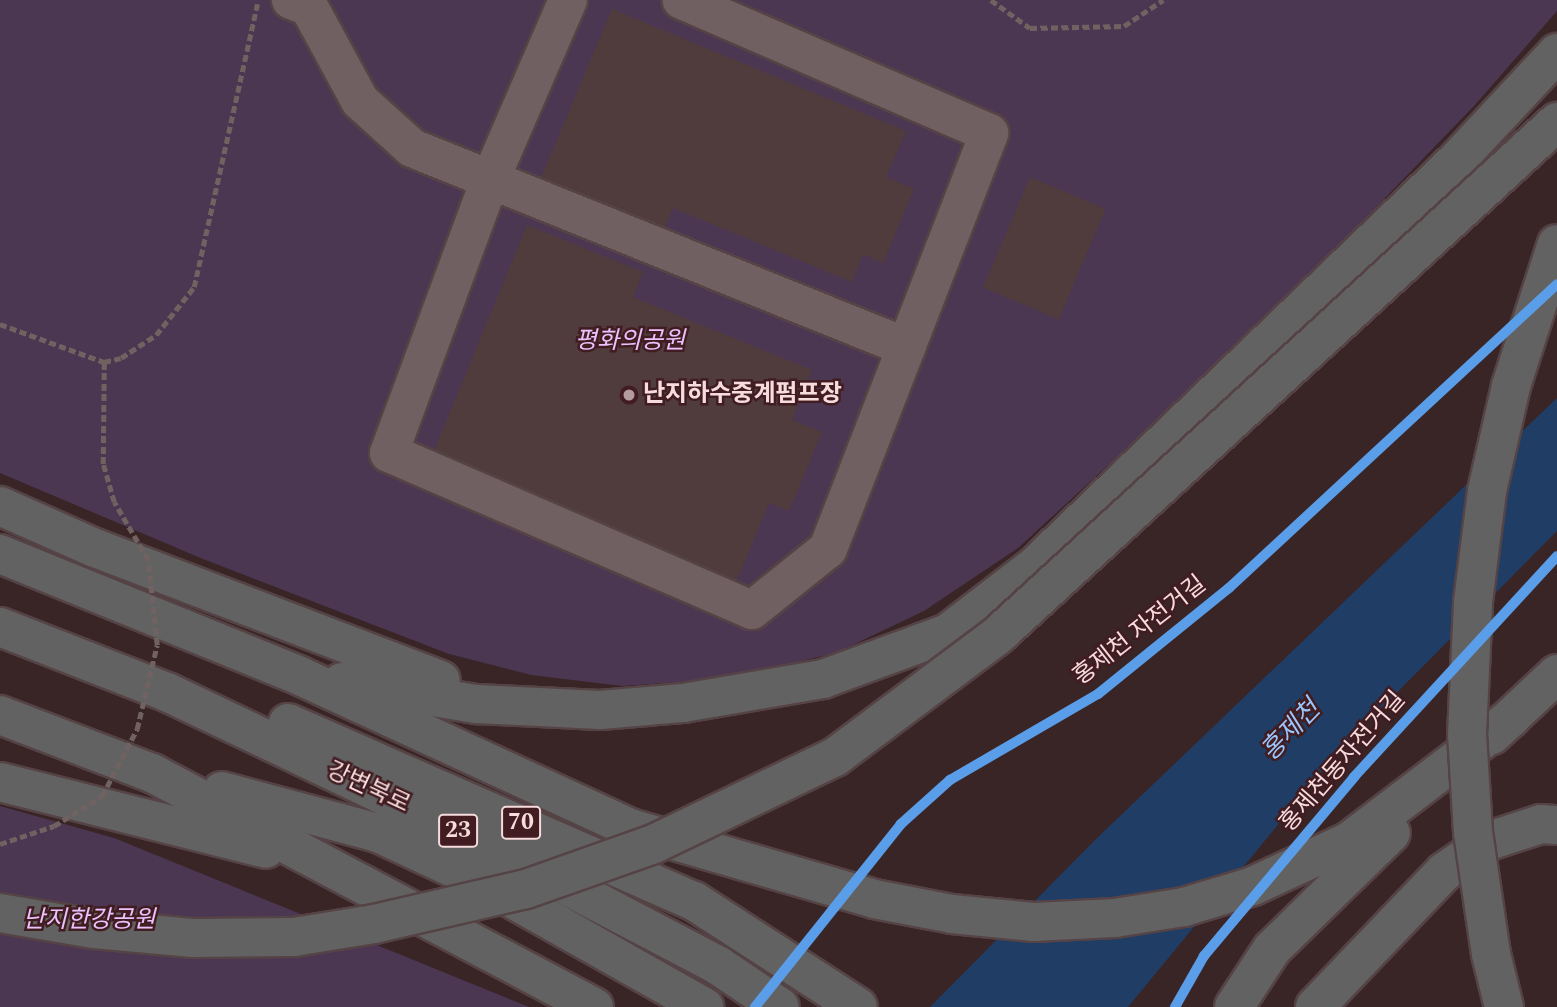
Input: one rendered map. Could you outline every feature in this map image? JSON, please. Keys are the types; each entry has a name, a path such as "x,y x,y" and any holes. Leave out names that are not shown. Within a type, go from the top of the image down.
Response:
{"highway":[{"path":"300,676 477,704 600,710 683,703 823,679 948,633 1035,566 1457,160 1557,53"},
{"path":"0,913 94,929 193,938 294,937 374,925 526,889 654,844 823,763 998,635 1557,122"},
{"path":"1504,1007 1491,954 1473,832 1467,735 1472,602 1487,491 1505,412 1557,244"},
{"path":"0,506 416,672 474,691 600,710"},
{"path":"0,554 300,676 630,828 812,882 952,914 1034,922 1115,918 1184,907 1253,886 1348,842 1511,718"},
{"name":"강변북로","path":"0,627 169,694 504,853 741,981 780,1007"},
{"name":"강변북로","path":"97,665 271,715 694,901 765,944 858,1007"},
{"path":"1234,1007 1272,949 1557,674"},
{"path":"0,715 152,773 378,833 477,879 704,1007"},
{"path":"152,773 594,1007"},
{"path":"0,782 328,865"},
{"path":"1315,1007 1444,872 1489,841 1541,824 1557,825"}],"lane":[{"path":"291,0 309,7 360,102 412,148 906,347"},
{"path":"568,0 490,180 389,453 752,610 828,549 989,133 682,0"}],"path":[{"path":"0,324 104,362 121,358 156,335 194,287 258,0"},
{"path":"991,0 1030,28 1124,26 1163,0"},
{"path":"0,844 54,826 103,796 138,729 157,645 148,560 114,502 103,464 104,362"}],"green space":[{"name":"평화의공원","path":"0,0 1557,0 1557,11 1474,106 1275,312 1018,548 924,611 838,652 736,678 622,686 531,675 449,654 203,559 0,473"},
{"name":"난지한강공원","path":"0,806 114,838 529,1007 0,1007"}],"water":[{"name":"홍제천","path":"1557,398 1557,531 1337,753 1128,1007 930,1007 1097,838"}],"building":[{"path":"612,9 906,131 886,177 914,189 883,263 863,254 852,282 673,208 664,229 541,178"},
{"path":"1030,177 1105,209 1059,320 983,287"},
{"name":"난지하수중계펌프장","path":"527,225 643,272 633,297 812,370 792,420 822,432 789,511 769,503 737,580 432,456"}],"cycle path":[{"name":"홍제천 자전거길","path":"755,1007 901,824 950,780 1098,694 1229,588 1557,284"},
{"name":"홍제천동자전거길","path":"1175,1007 1204,956 1354,777 1557,556"}],"place":[{"name":"난지하수중계펌프장","path":"629,395"}]}
